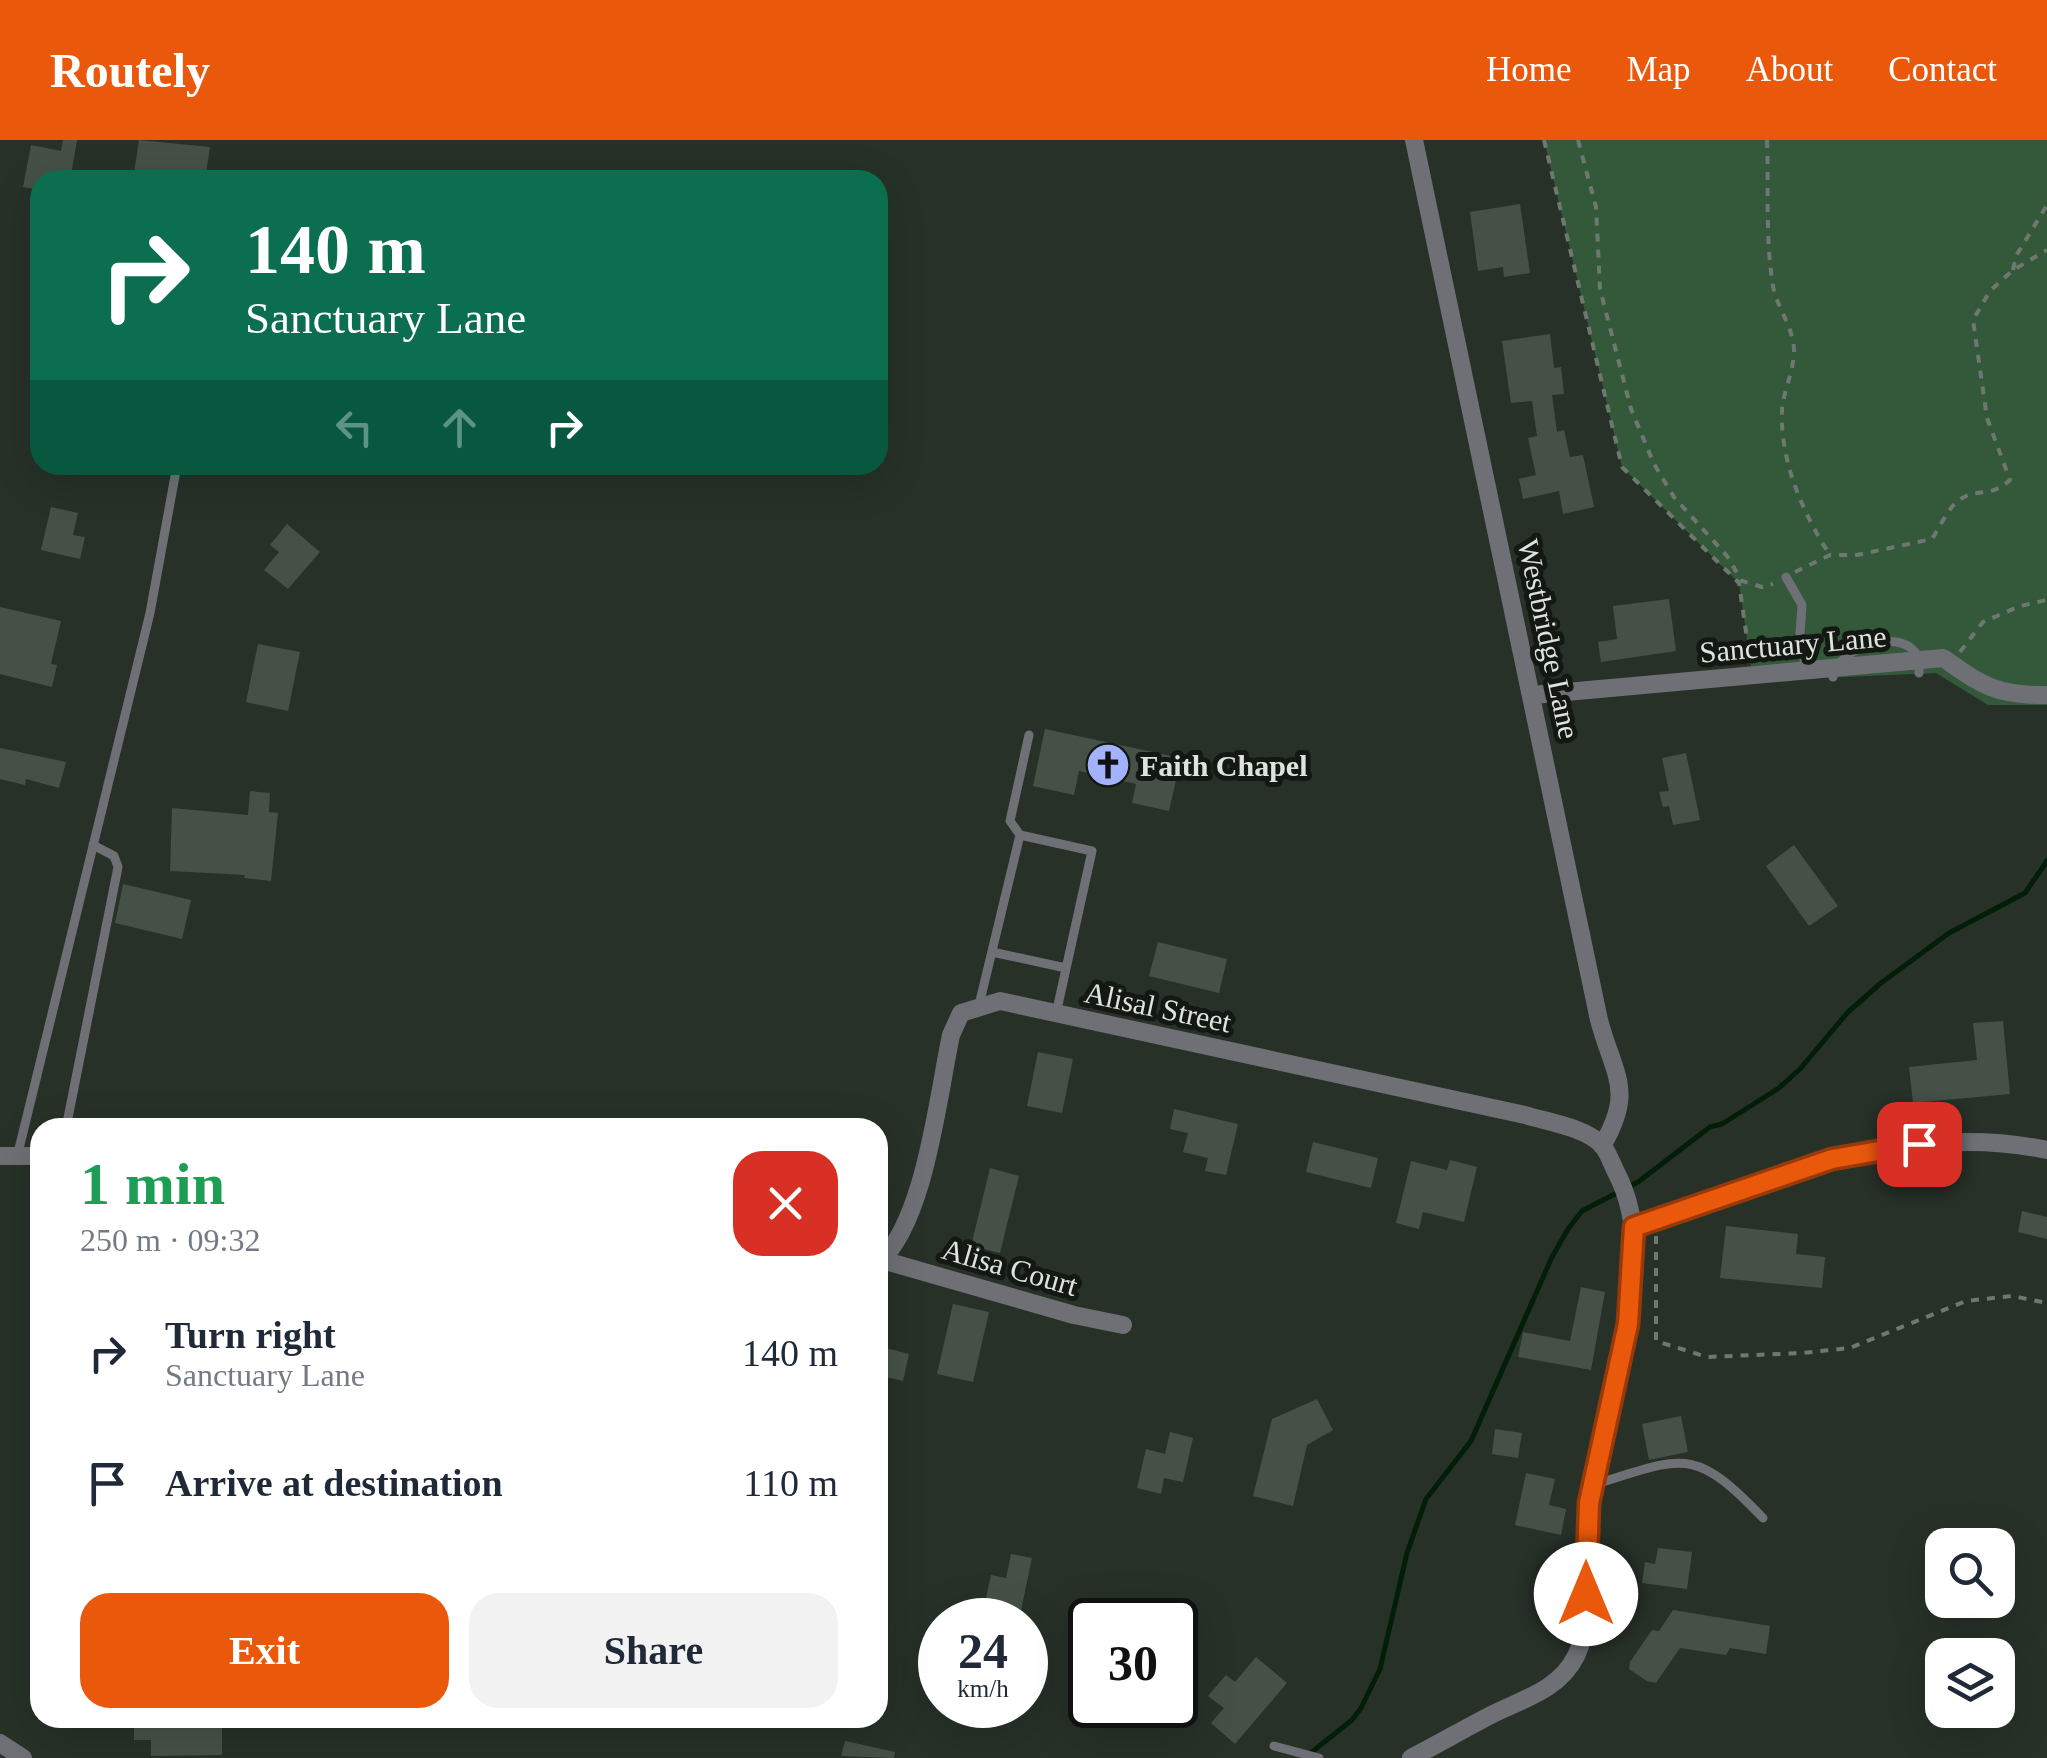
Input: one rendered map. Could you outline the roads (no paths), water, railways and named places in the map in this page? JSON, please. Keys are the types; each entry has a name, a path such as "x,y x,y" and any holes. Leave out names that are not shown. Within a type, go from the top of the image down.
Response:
{"street":[{"name":"Westbridge Lane","path":"1414,140 1600,1020 1622,1092 1618,1120 1602,1146"},
{"name":"Sanctuary Lane","path":"1533,695 1752,676 1919,667 1943,658 1986,688 2011,696 2047,694"},
{"name":"Alisal Street","path":"979,1006 1000,1002 1525,1115 1585,1134 1602,1146"},
{"path":"888,1251 916,1200 952,1035 961,1013 979,1006"},
{"path":"1634,1227 1832,1159 1919,1144 1992,1141 2046,1145"},
{"path":"1411,1758 1537,1695 1562,1676 1584,1634 1589,1503 1628,1324 1634,1227 1624,1192 1602,1146"},
{"name":"Alisa Court","path":"888,1264 1124,1325"},
{"path":"0,1744 24,1758"}],"lane":[{"path":"8,1156 93,845 150,612 175,475"},
{"path":"1786,577 1802,605 1804,675"},
{"path":"1029,734 1010,821 1020,835 1092,851 1056,1014"},
{"path":"979,1006 1020,835"},
{"path":"68,1118 118,866 114,856 93,845"},
{"path":"992,952 1066,968"},
{"path":"1592,1485 1658,1465 1698,1464 1729,1482 1763,1518"},
{"path":"1274,1746 1319,1758"}],"waterway":[{"path":"1308,1755 1352,1720 1361,1708 1380,1669 1407,1553 1426,1499 1471,1441 1552,1257 1582,1211 1638,1182 1710,1127 1722,1124 1779,1088 1848,1012 1881,983 1949,933 2025,893 2047,861"}],"place":[{"name":"Faith Chapel","path":"1108,765"}]}
